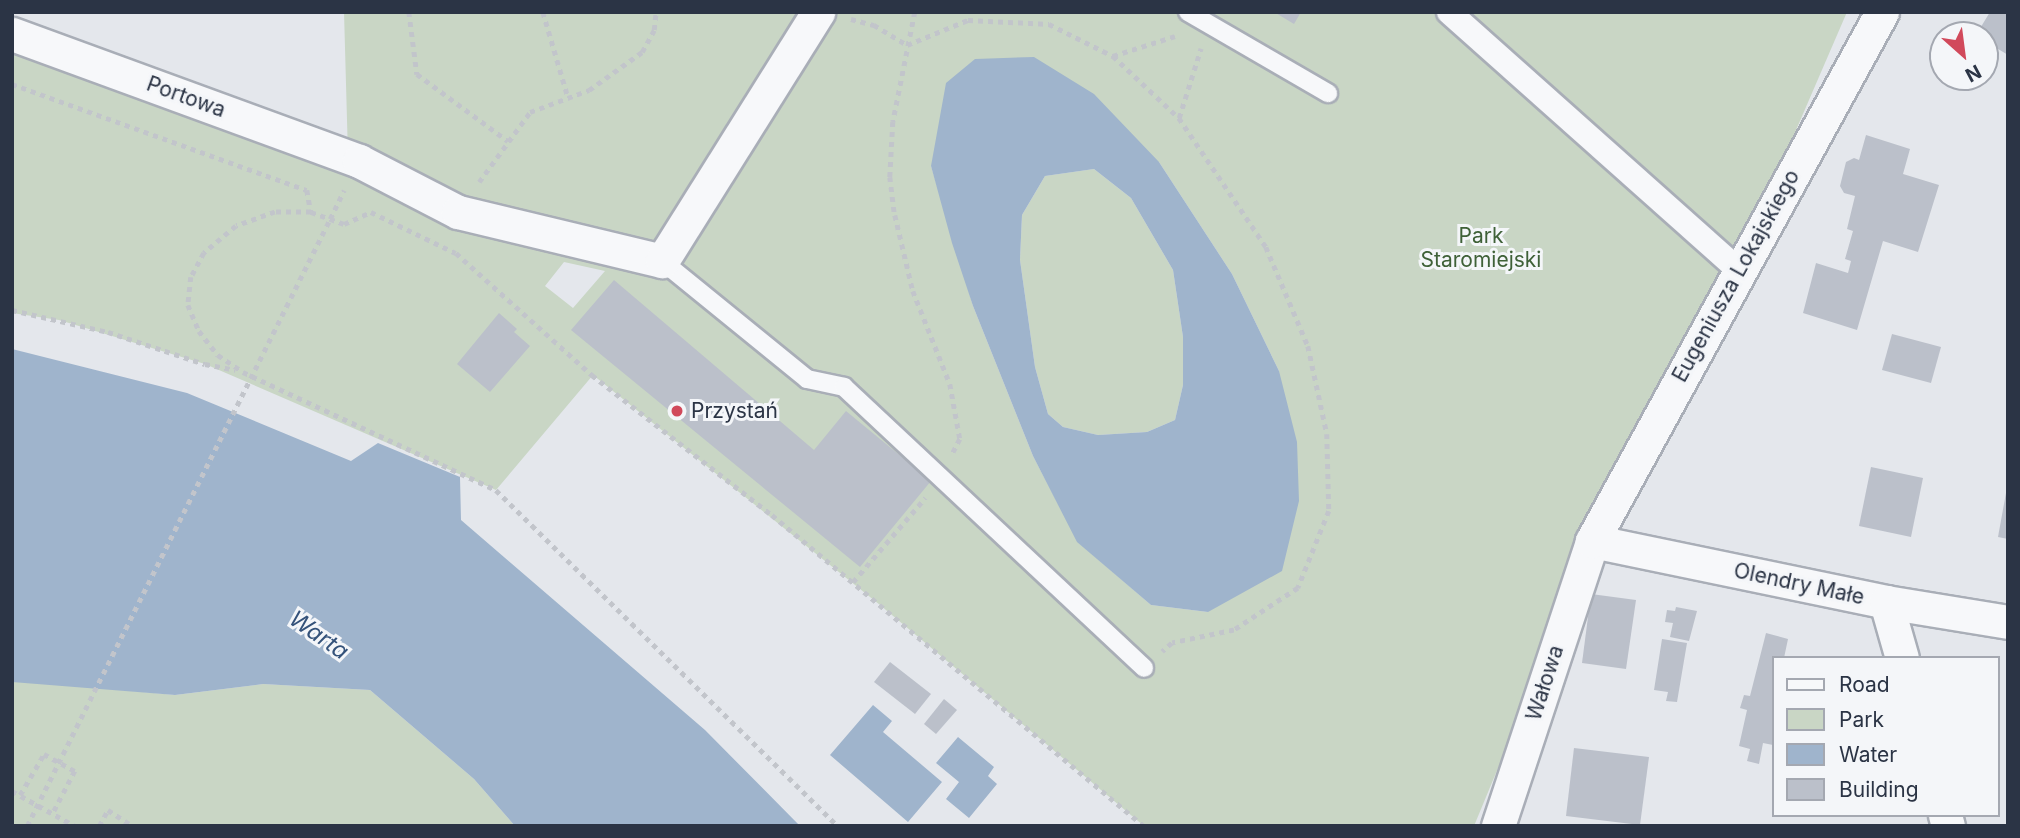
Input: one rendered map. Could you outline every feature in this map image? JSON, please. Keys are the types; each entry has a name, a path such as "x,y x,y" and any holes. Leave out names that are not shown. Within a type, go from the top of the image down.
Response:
{"street":[{"path":"1449,12 1739,270"},
{"name":"Eugeniusza Lokajskiego","path":"1592,541 1882,12"},
{"path":"662,261 833,15"},
{"name":"Portowa","path":"12,34 359,161 458,212 662,261"},
{"name":"Olendry Małe","path":"1592,541 1886,602 2008,622"},
{"name":"Wałowa","path":"1498,826 1592,541"},
{"path":"1886,602 1901,656"}],"lane":[{"path":"1188,12 1328,93"},
{"path":"662,261 807,379 844,387 1144,668"}],"path":[{"path":"409,12 417,74 508,141"},
{"path":"543,12 568,97"},
{"path":"458,212 530,112 589,90 642,52 654,30 656,12"},
{"path":"853,582 941,478 960,439 950,384 913,291 895,215 890,177 893,122 915,12"},
{"path":"833,15 874,25 907,45"},
{"path":"907,45 968,20 1049,24 1112,56 1179,118 1266,247 1308,346 1327,434 1329,510 1298,588 1234,630 1172,643 1144,668"},
{"path":"1112,56 1209,24"},
{"path":"1179,118 1209,24"},
{"path":"12,84 307,190 310,212"},
{"path":"838,826 496,491 243,372 218,355 199,331 188,305 191,277 204,253 236,226 275,212 310,212 344,224 371,212 456,253 592,374 772,515 1144,826"},
{"path":"27,826 330,219"},
{"path":"12,310 108,332 205,364 243,372"},
{"path":"20,795 44,754 59,762 75,771 53,813"},
{"path":"12,791 75,826"},
{"path":"99,826 108,810 133,826"}],"green space":[{"name":"Park Staromiejski","path":"344,12 1847,12 1745,248 1592,541 1474,826 1144,826 880,605 593,375 496,490 205,364 59,320 12,313 12,34 348,156","holes":["1159,162 1232,274 1279,371 1208,612 1151,605 1078,542 1033,456 973,306 931,166","564,262 605,271 573,308 545,286"]},
{"path":"1094,169 1131,198 1173,270 1183,337 1183,385 1175,420 1147,432 1098,435 1063,427 1048,414 1035,367 1020,260 1022,215 1045,176"},
{"path":"12,682 175,695 263,684 370,690 474,779 515,826 12,826"}],"water":[{"path":"1034,57 1094,94 1159,162 1232,274 1279,371 1297,442 1299,501 1282,571 1208,612 1151,605 1077,542 1033,456 973,306 931,166 946,83 975,59","holes":["1094,169 1131,198 1173,270 1183,337 1183,385 1175,420 1147,432 1098,435 1063,427 1048,414 1035,367 1020,260 1022,215 1045,176"]},
{"name":"Warta","path":"12,349 187,393 351,461 378,443 460,477 461,520 705,730 800,826 515,826 474,779 370,690 263,684 175,695 12,682"},
{"path":"873,705 892,721 883,732 942,782 908,822 830,755"},
{"path":"958,737 994,767 988,776 997,784 969,818 946,799 959,782 936,763"}],"building":[{"path":"1274,12 1301,12 1294,24"},
{"path":"1990,12 2008,12 2008,55 1999,50 1999,21 1985,21"},
{"path":"1866,135 1910,149 1903,174 1939,185 1918,252 1883,241 1857,330 1803,313 1816,263 1848,273 1851,261 1845,259 1853,231 1847,229 1855,196 1844,193 1840,186 1846,162 1854,158 1859,160"},
{"path":"614,280 814,450 846,411 931,481 860,567 571,330"},
{"path":"499,313 517,329 514,332 530,346 490,392 457,364"},
{"path":"1892,334 1941,347 1931,383 1882,370"},
{"path":"1871,467 1923,478 1911,537 1859,526"},
{"path":"2008,493 2008,539 1998,537"},
{"path":"1591,594 1636,600 1626,669 1582,663"},
{"path":"1676,607 1697,611 1689,641 1670,637 1673,623 1665,622 1667,610 1675,611"},
{"path":"1766,633 1788,639 1784,656 1772,656 1772,745 1763,743 1759,764 1747,761 1750,749 1739,746 1747,710 1740,708 1744,695 1750,696"},
{"path":"1662,639 1687,643 1677,702 1666,701 1668,692 1654,690"},
{"path":"890,662 931,694 915,714 874,682"},
{"path":"944,699 957,710 936,734 924,724"},
{"path":"1574,748 1649,757 1640,825 1566,816"}],"place":[{"name":"Przystań","path":"677,411"}]}
